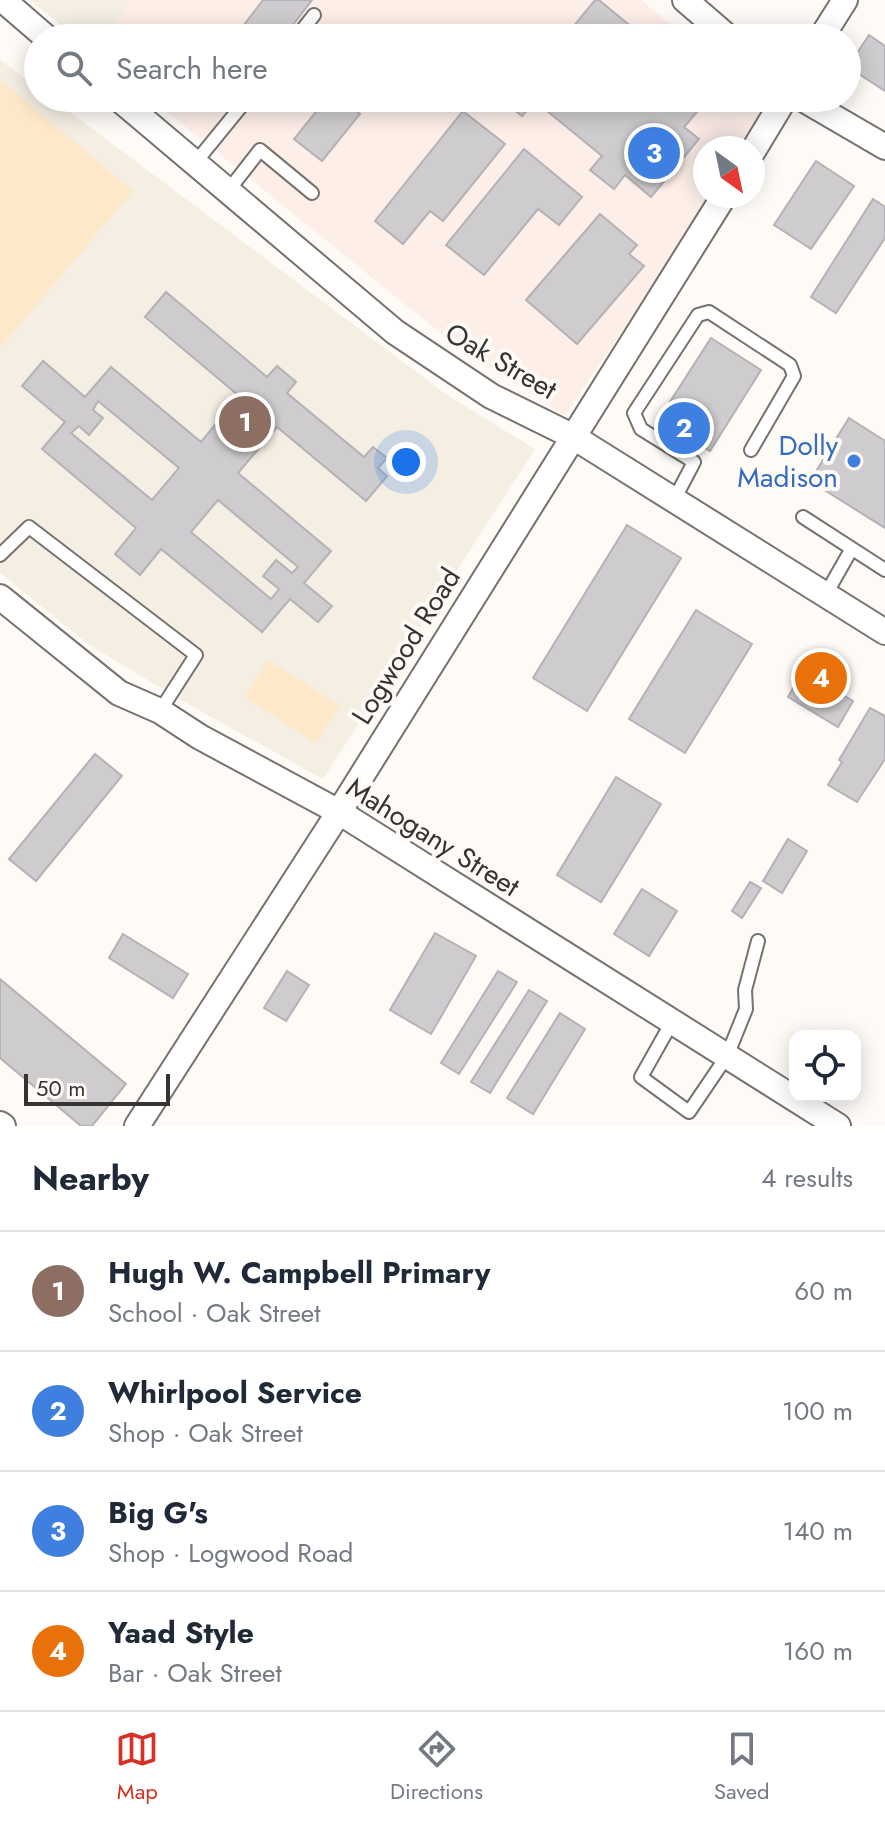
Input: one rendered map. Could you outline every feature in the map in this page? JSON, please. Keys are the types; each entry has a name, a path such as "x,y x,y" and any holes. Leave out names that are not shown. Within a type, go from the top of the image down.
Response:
{"street":[{"path":"3,0 31,24"},
{"path":"685,0 713,24"},
{"path":"830,24 845,0"},
{"name":"Oak Street","path":"135,112 395,332 491,396 572,436 885,632"},
{"path":"762,136 777,112"},
{"path":"825,112 885,147"},
{"name":"Logwood Road","path":"137,1126 339,812 716,208"},
{"name":"Mahogany Street","path":"0,597 119,693 160,711 200,737 339,812 838,1126"}],"lane":[{"path":"307,24 314,15"},
{"path":"195,163 237,112"},
{"path":"228,191 260,150 312,193"},
{"path":"674,500 694,462 641,429 634,413 698,315 709,312 790,365 794,376 751,450"},
{"path":"803,517 885,570"},
{"path":"0,555 29,527 196,655 160,711"},
{"path":"826,594 851,550"},
{"path":"672,1022 641,1077 689,1112 727,1056 746,1009 745,990 758,941"}],"shaded area":[{"path":"30,0 132,0 114,24 60,24"},
{"path":"132,0 641,0 670,24 114,24"},
{"path":"0,60 24,78 24,112 70,112 447,395 535,449 323,779 89,645 0,573"},
{"path":"0,79 24,99 24,112 39,112 133,191 0,348"},
{"path":"167,112 760,112 745,136 693,136 693,208 702,208 660,276 565,415 464,352"},
{"path":"268,660 340,705 316,743 244,697"}],"building":[{"path":"263,0 312,0 294,24 245,24"},
{"path":"595,0 599,0 628,24 575,24"},
{"path":"869,35 885,46 885,91 861,75 861,47"},
{"path":"316,112 360,114 322,161 294,139"},
{"path":"462,112 505,144 443,221 430,211 403,244 375,221"},
{"path":"548,112 697,112 684,127 695,136 693,146 651,197 625,175 614,189 590,170 602,156"},
{"path":"524,149 582,197 559,225 538,209 484,275 446,245"},
{"path":"816,161 854,186 811,249 774,225"},
{"path":"873,199 885,207 885,238 836,313 811,297"},
{"path":"600,214 637,245 629,254 644,266 577,344 526,300"},
{"path":"166,292 267,377 277,366 296,382 287,393 364,457 373,447 387,458 378,468 387,476 366,501 277,427 238,473 331,551 304,583 332,606 318,622 290,599 262,632 161,549 140,575 115,554 136,528 42,449 65,422 22,386 43,361 85,397 111,367 201,442 239,396 145,317","holes":["98,401 179,468 152,500 71,433 79,426 89,435 103,418 93,410","218,500 298,567 292,573 276,560 263,576 279,589 271,599 191,532"]},
{"path":"711,338 761,370 710,451 659,419"},
{"name":"Dolly Madison","path":"849,418 885,441 885,528 810,481"},
{"path":"627,525 681,558 587,711 533,678"},
{"path":"696,610 752,644 685,753 629,719"},
{"path":"803,671 853,701 838,727 788,697"},
{"path":"870,708 885,716 885,759 857,802 828,785"},
{"path":"95,754 122,776 36,881 9,859"},
{"path":"616,777 661,804 601,902 557,875"},
{"path":"788,839 807,851 782,893 763,881"},
{"path":"750,882 761,888 742,918 732,911"},
{"path":"642,889 677,911 649,956 614,934"},
{"path":"435,933 476,956 431,1034 390,1010"},
{"path":"123,934 188,974 173,998 109,958"},
{"path":"287,971 309,985 286,1021 264,1008"},
{"path":"498,971 517,982 459,1074 441,1063"},
{"path":"0,979 126,1084 92,1126 81,1126 0,1058"},
{"path":"529,990 547,1001 490,1093 471,1082"},
{"path":"560,1013 585,1029 533,1114 507,1098"}],"place":[{"name":"Big G's","path":"654,153"},
{"name":"Hugh W. Campbell Primary","path":"245,422"},
{"name":"Whirlpool Service","path":"684,428"},
{"name":"Dolly Madison","path":"854,461"},
{"name":"Yaad Style","path":"821,678"}]}
